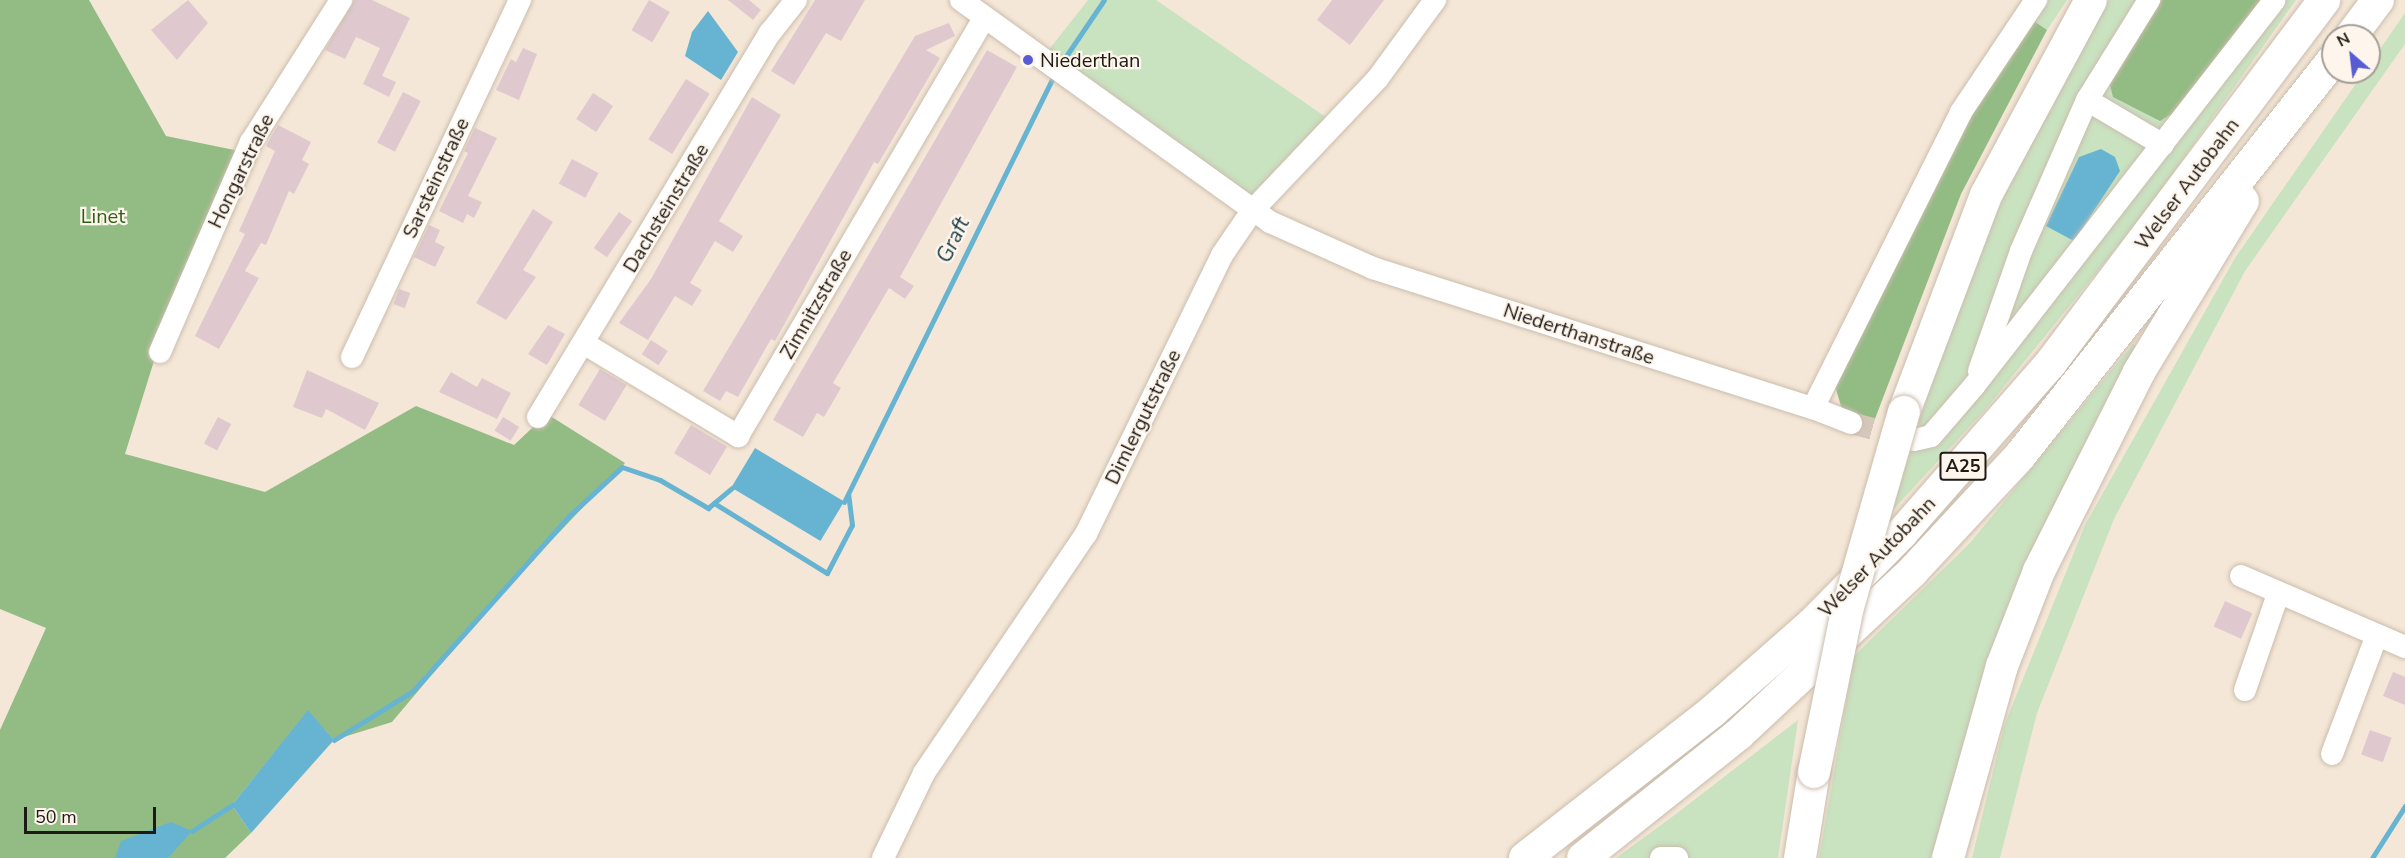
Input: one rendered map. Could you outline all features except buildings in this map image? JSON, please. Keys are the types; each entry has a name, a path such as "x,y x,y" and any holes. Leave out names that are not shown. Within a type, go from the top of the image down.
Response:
{"highway":[{"path":"1800,858 1814,772 1848,607 1986,195 2091,0"},
{"name":"Welser Autobahn","path":"1525,858 1713,711 1811,625 1902,533 2050,364 2325,0"},
{"path":"2360,24 2378,0"},
{"name":"Welser Autobahn","path":"1582,858 1739,734 1913,571 2019,457 2321,76"},
{"path":"1948,858 2002,666 2081,481 2200,267 2314,85"}],"street":[{"name":"Hongarstraße","path":"160,352 251,142 341,0"},
{"name":"Sarsteinstraße","path":"352,357 520,0"},
{"name":"Dachsteinstraße","path":"538,417 585,344 770,33 796,0"},
{"name":"Niederthanstraße","path":"961,0 1045,58 1252,211 1373,268 1813,408 1851,423"},
{"name":"Dimlergutstraße","path":"883,858 930,764 1086,534 1222,255 1252,211 1378,78 1435,0"},
{"path":"1813,408 1961,112 2036,0"},
{"path":"1974,386 2021,251 2087,100 2149,0"},
{"path":"1909,426 1931,436 1974,386 2274,0"},
{"name":"Zimnitzstraße","path":"585,344 738,436 984,18"},
{"path":"2087,100 2163,145"},
{"path":"2241,576 2278,594 2405,647"},
{"path":"2245,690 2278,594"},
{"path":"2332,754 2377,635"},
{"path":"1661,858 1677,858"}],"green space":[{"name":"Linet","path":"0,0 89,0 166,136 244,152 168,316 125,454 265,492 416,406 514,445 547,414 625,463 493,602 392,722 334,740 308,711 232,805 251,833 225,858 0,858 0,730 46,628 0,609"},
{"path":"1088,0 1156,0 1330,120 1249,201 1047,52"},
{"path":"2044,0 2067,0 2047,30 2031,19"},
{"path":"2109,0 2296,0 2144,214 1985,410 1891,512 1958,299 2024,152"},
{"path":"2162,0 2262,0 2175,112 2160,121 2113,97 2110,85"},
{"path":"2405,13 2405,44 2381,78 2381,48"},
{"path":"2031,19 2047,30 1961,194 1873,424 1844,416 1835,386 1974,108"},
{"path":"2356,84 2377,84 2245,271 2114,519 2037,713 2000,858 1972,858 2004,726 2085,525 2235,258"},
{"path":"2133,344 2139,348 2063,488 1996,641 1934,858 1819,858 1854,656 1970,543"},
{"path":"1798,720 1778,858 1616,858 1672,817"}],"water":[{"path":"708,11 738,52 721,80 685,56 692,32"},
{"path":"2101,149 2115,157 2120,171 2074,241 2046,226 2079,157"},
{"path":"755,448 844,502 820,541 731,487"},
{"path":"308,710 334,740 251,833 232,805"},
{"path":"171,822 192,831 168,858 115,858 121,841"}],"waterway":[{"name":"Graft","path":"1060,65 1104,0"},
{"name":"Graft","path":"844,502 1055,73"},
{"path":"334,740 413,691 569,516 622,467 660,480 708,508 732,488"},
{"path":"714,503 827,573 852,525 848,494"},
{"path":"192,831 232,805"},
{"path":"2372,858 2405,806"}],"tunnel":[{"path":"1851,423 1910,439"}],"place":[{"name":"Niederthan","path":"1028,60"}]}
